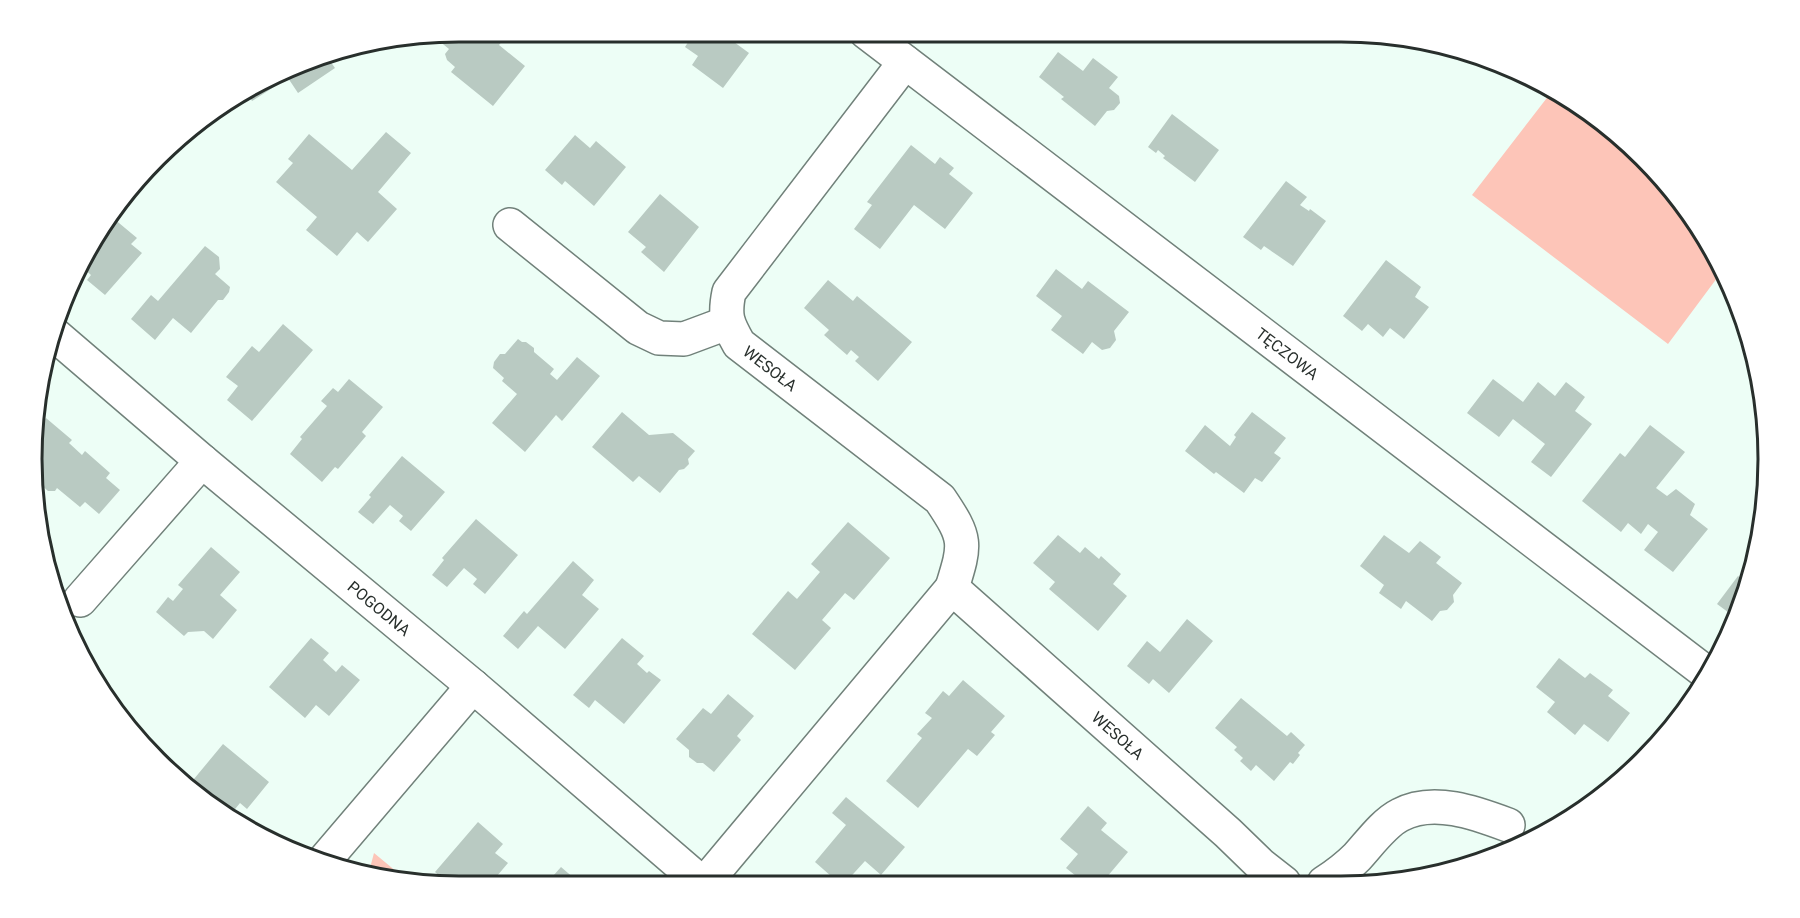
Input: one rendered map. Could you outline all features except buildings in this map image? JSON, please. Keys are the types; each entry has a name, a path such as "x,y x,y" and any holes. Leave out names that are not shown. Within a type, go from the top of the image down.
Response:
{"street":[{"name":"TĘCZOWA","path":"879,42 1701,670"},
{"path":"510,225 638,328 659,338 684,339 727,323 725,309 729,292 905,62"},
{"name":"WESOŁA","path":"712,876 952,588 961,560 963,538 940,499 739,344 727,323"},
{"name":"POGODNA","path":"60,339 202,461 473,686 694,876"},
{"path":"80,600 202,461"},
{"name":"WESOŁA","path":"952,588 1275,876"},
{"path":"329,855 473,686"},
{"path":"1333,876 1355,859 1399,815 1417,809 1441,807 1479,814 1508,825"}],"shaded area":[{"path":"1548,97 1573,112 1616,145 1655,184 1688,227 1717,279 1668,344 1472,195"},
{"path":"374,853 395,871 378,868 370,866"}]}
